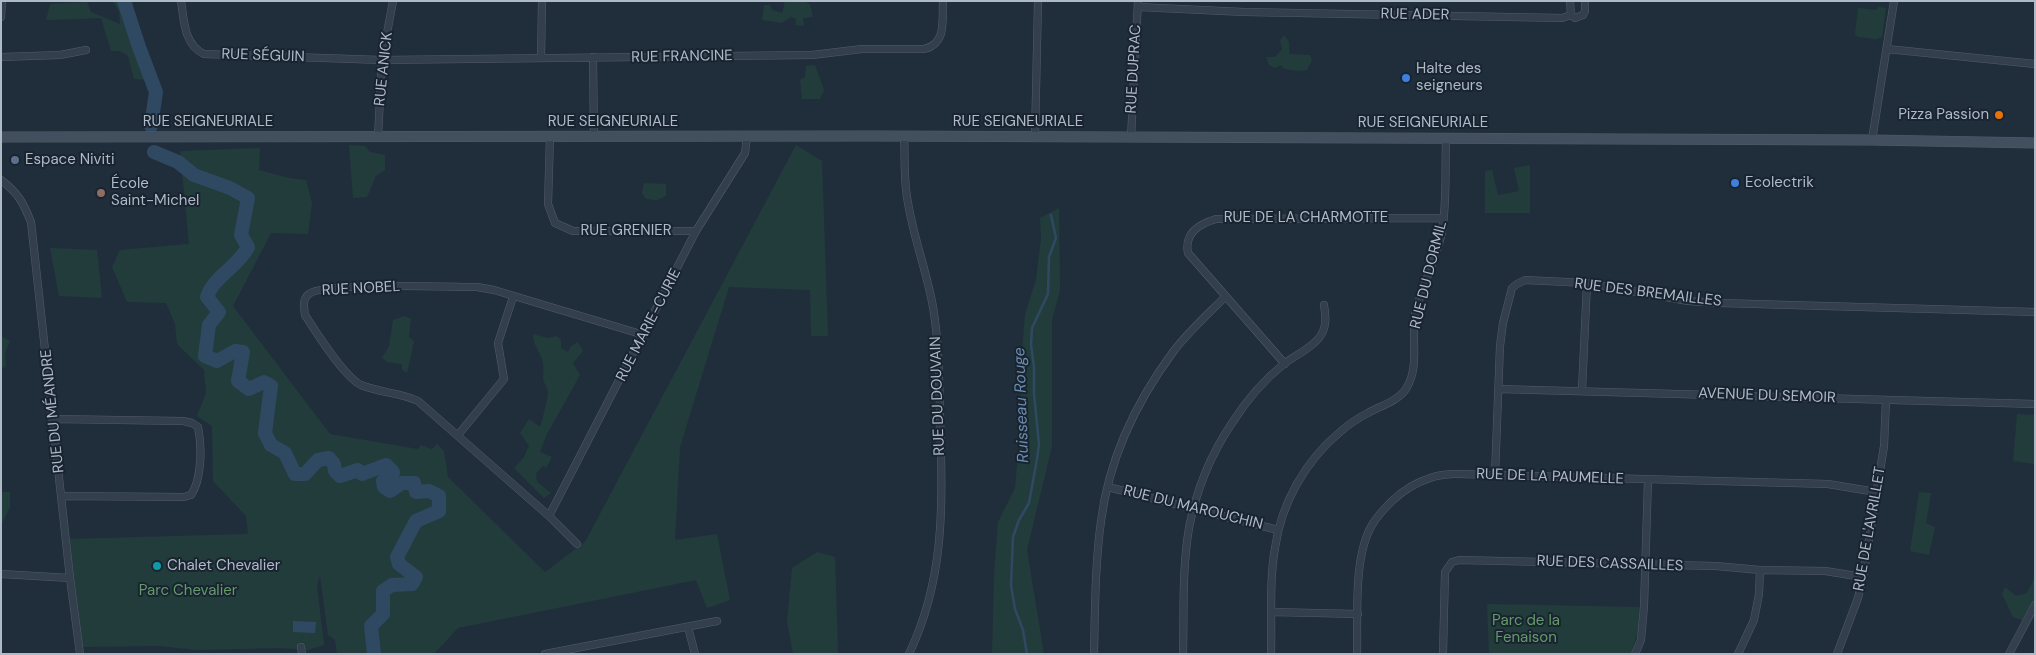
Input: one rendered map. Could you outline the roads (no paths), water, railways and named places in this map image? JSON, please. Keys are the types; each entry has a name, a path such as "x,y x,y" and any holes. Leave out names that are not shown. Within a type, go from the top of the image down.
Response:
{"street":[{"path":"1,17 2,1"},
{"name":"RUE SÉGUIN","path":"181,1 185,32 197,51 204,54 382,60"},
{"name":"RUE ANICK","path":"378,137 382,60 393,1"},
{"path":"541,58 542,1"},
{"name":"RUE FRANCINE","path":"382,60 812,55 862,49 924,49 931,48 938,43 942,27 942,1"},
{"path":"1035,138 1038,1"},
{"path":"1570,1 1571,15 1575,18 1583,15 1586,11 1585,1"},
{"path":"1872,140 1894,1"},
{"name":"RUE ADER","path":"1138,4 1244,12 1552,18 1562,18 1571,15"},
{"name":"RUE DUPRAC","path":"1131,138 1138,4"},
{"path":"1887,49 2035,64"},
{"path":"1,57 60,55 86,50"},
{"path":"592,58 594,137"},
{"name":"RUE MARIE-CURIE","path":"550,516 696,231 745,153 747,136"},
{"name":"RUE SEIGNEURIALE","path":"1,137 904,136 1872,140 2035,143"},
{"name":"RUE DU DOUVAIN","path":"904,136 906,189 933,307 937,343 942,477 942,528 935,576 927,610 908,654"},
{"name":"RUE GRENIER","path":"550,137 548,204 555,223 573,231 696,231"},
{"name":"RUE DU DORMIL","path":"1270,654 1274,550 1286,506 1297,483 1323,448 1340,431 1366,413 1394,400 1404,391 1411,380 1416,315 1431,271 1441,233 1446,138"},
{"name":"RUE DU MÉANDRE","path":"1,180 14,190 24,202 31,222 80,654"},
{"name":"RUE DE LA CHARMOTTE","path":"1285,364 1188,252 1186,245 1189,236 1196,228 1216,219 1443,218"},
{"name":"RUE DES BREMAILLES","path":"1495,475 1500,346 1503,323 1512,288 1525,280 1587,283 1688,301 2035,312"},
{"path":"1582,390 1587,283"},
{"name":"RUE NOBEL","path":"577,544 550,516 418,401 406,395 375,390 359,384 348,375 305,315 305,298 310,292 319,289 368,286 477,287 494,290 512,297 644,335"},
{"path":"458,435 504,379 498,343 512,297"},
{"path":"1094,654 1097,557 1101,519 1122,440 1149,386 1174,351 1225,297"},
{"path":"1183,654 1186,560 1189,529 1194,509 1218,444 1232,422 1260,387 1285,364 1319,338 1326,321 1324,306"},
{"name":"AVENUE DU SEMOIR","path":"1498,389 2035,404"},
{"name":"RUE DE L'AVRILLET","path":"1837,654 1858,598 1884,446 1886,400"},
{"path":"54,419 183,421 198,427 200,436 198,483 192,495 184,497 62,496"},
{"name":"RUE DE LA PAUMELLE","path":"1357,654 1360,560 1371,526 1381,513 1410,487 1431,478 1451,474 1828,484 1876,492"},
{"path":"1635,654 1641,640 1648,480"},
{"name":"RUE DU MAROUCHIN","path":"1108,487 1278,530"},
{"name":"RUE DES CASSAILLES","path":"1443,654 1445,572 1452,562 1459,560 1716,566 1760,570 1825,571 1862,576"},
{"path":"1738,654 1754,620 1759,594 1760,570"},
{"path":"1,574 70,578"},
{"path":"2010,654 2035,605"},
{"path":"1272,612 1358,614"},
{"path":"545,654 717,621"},
{"path":"688,626 695,654"}],"water":[{"path":"293,621 316,622 315,633 293,632"}],"waterway":[{"path":"124,1 156,92 151,126"},
{"path":"154,152 178,162 194,175 230,188 248,198 241,235 248,247 244,254 210,290 207,297 219,312 209,325 205,356 217,361 235,351 243,352 238,381 249,389 264,382 271,386 265,433 271,445 285,453 295,474 305,474 318,460 329,458 334,464 335,471 340,476 358,470 362,474 386,465 393,472 392,476 383,481 384,487 390,491 402,483 414,483 416,492 429,491 439,496 439,511 416,521 397,557 399,564 416,577 412,584 392,585 383,591 383,614 371,626 374,654"},
{"name":"Ruisseau Rouge","path":"1027,654 1023,630 1015,609 1011,585 1013,537 1019,520 1029,503 1039,444 1031,345 1032,328 1048,294 1049,257 1056,238 1051,215"}],"place":[{"name":"Halte des seigneurs","path":"1406,78"},
{"name":"Pizza Passion","path":"1999,115"},
{"name":"Espace Niviti","path":"15,160"},
{"name":"Ecolectrik","path":"1735,183"},
{"name":"École Saint-Michel","path":"101,193"},
{"name":"Chalet Chevalier","path":"157,566"}],"park label":[{"name":"Parc Chevalier","path":"188,591"},
{"name":"Parc de la Fenaison","path":"1526,630"}]}
